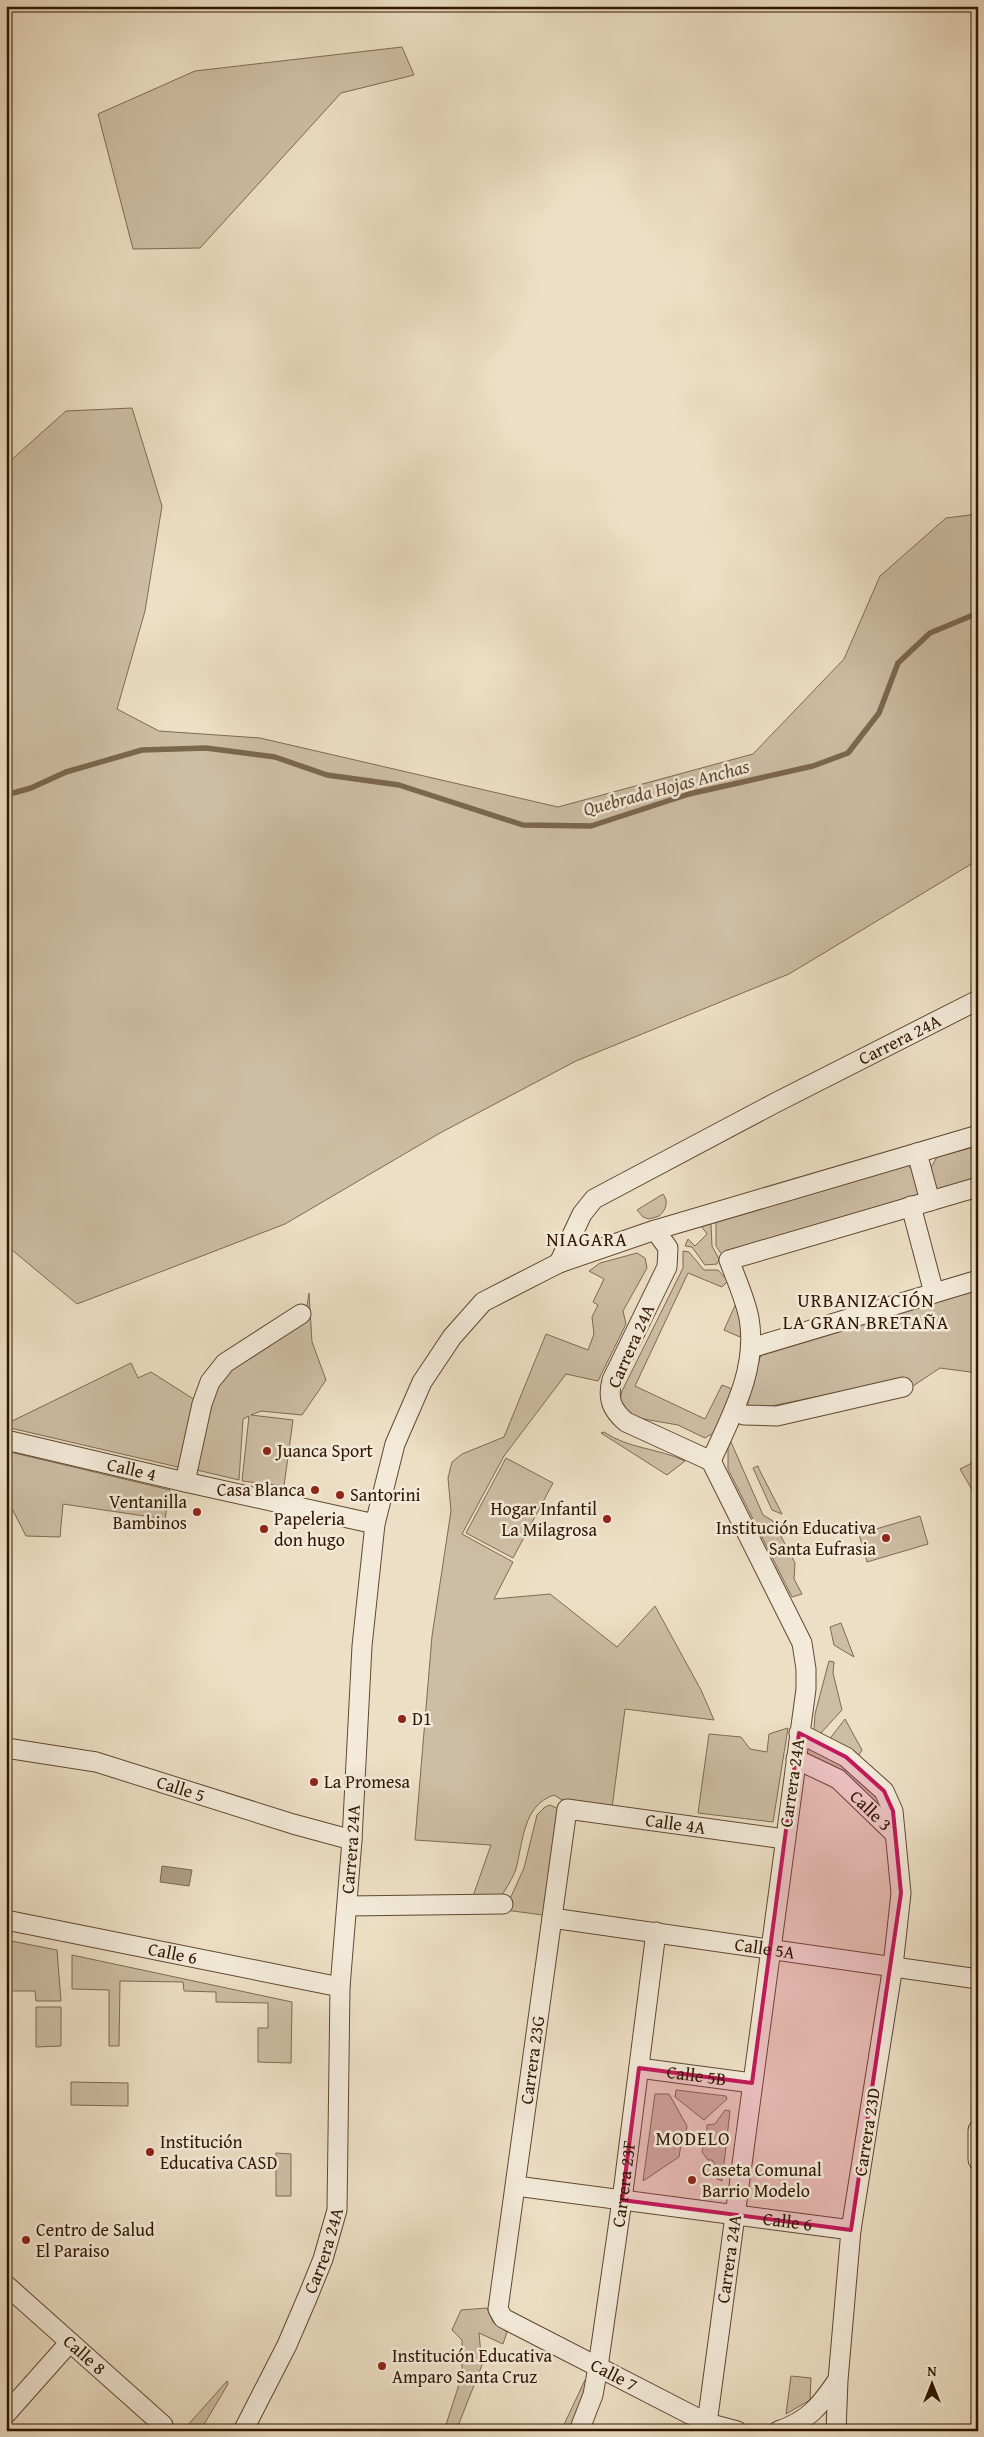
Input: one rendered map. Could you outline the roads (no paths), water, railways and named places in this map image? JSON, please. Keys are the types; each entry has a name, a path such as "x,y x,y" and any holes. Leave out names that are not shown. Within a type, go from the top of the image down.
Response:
{"street":[{"name":"Carrera 24A","path":"559,1263 582,1214 594,1199 775,1103 978,1000"},
{"name":"Carrera 24A","path":"243,2431 287,2345 308,2296 323,2259 337,2210 340,1987 352,1840 362,1646 375,1524 395,1444 422,1382 452,1337 483,1302 559,1263 655,1230 978,1135"},
{"path":"917,1153 930,1201"},
{"path":"711,1461 734,1410 748,1372 751,1348 749,1320 745,1301 729,1260 978,1187"},
{"path":"911,1206 934,1292"},
{"name":"Carrera 24A","path":"655,1230 668,1248 667,1266 612,1380 609,1394 614,1412 626,1422 711,1461 802,1643 806,1669 806,1683 769,1948 707,2427"},
{"path":"751,1348 978,1280"},
{"path":"185,1482 202,1404 210,1382 225,1363 301,1314"},
{"path":"734,1410 744,1415 777,1416 903,1387"},
{"name":"Calle 4","path":"6,1440 375,1524"},
{"name":"Calle 3","path":"799,1733 846,1757 884,1791 892,1811 895,1834"},
{"name":"Calle 5","path":"6,1748 96,1762 293,1824 352,1840"},
{"name":"Calle 3","path":"796,1759 838,1778 895,1834"},
{"name":"Calle 4A","path":"567,1809 784,1839"},
{"name":"Carrera 23G","path":"498,2309 567,1809"},
{"name":"Carrera 23D","path":"836,2431 838,2380 851,2230 893,1966 901,1893 895,1834"},
{"path":"347,1906 502,1904"},
{"name":"Calle 5A","path":"552,1918 978,1979"},
{"name":"Calle 6","path":"6,1920 340,1987"},
{"name":"Carrera 23F","path":"579,2431 592,2395 598,2367 622,2200 656,1932"},
{"name":"Calle 5B","path":"639,2068 752,2083"},
{"path":"978,2130 978,2160"},
{"name":"Calle 6","path":"516,2186 851,2230"},
{"name":"Calle 8","path":"6,2285 70,2342 160,2428"},
{"name":"Calle 7","path":"498,2309 503,2318 598,2367 707,2427 737,2431"},
{"path":"6,2414 70,2342"},
{"path":"778,2431 798,2422 820,2406 838,2380"}],"waterway":[{"name":"Quebrada Hojas Anchas","path":"6,795 31,788 66,772 142,750 206,748 275,757 327,775 399,785 523,825 591,826 689,794 813,766 848,753 879,713 898,663 930,633 978,613"}],"place":[{"name":"Juanca Sport","path":"267,1451"},
{"name":"Casa Blanca","path":"315,1490"},
{"name":"Santorini","path":"340,1495"},
{"name":"Ventanilla Bambinos","path":"197,1512"},
{"name":"Hogar Infantil La Milagrosa","path":"607,1519"},
{"name":"Papeleria don hugo","path":"264,1529"},
{"name":"Institución Educativa Santa Eufrasia","path":"886,1538"},
{"name":"D1","path":"402,1719"},
{"name":"La Promesa","path":"314,1782"},
{"name":"Institución Educativa CASD","path":"150,2152"},
{"name":"Caseta Comunal Barrio Modelo","path":"692,2180"},
{"name":"Centro de Salud El Paraiso","path":"26,2240"},
{"name":"Institución Educativa Amparo Santa Cruz","path":"382,2366"}],"district":[{"name":"NIAGARA","path":"587,1239"},
{"name":"URBANIZACIÓN LA GRAN BRETAÑA","path":"866,1311"},
{"name":"MODELO","path":"693,2138"}]}
